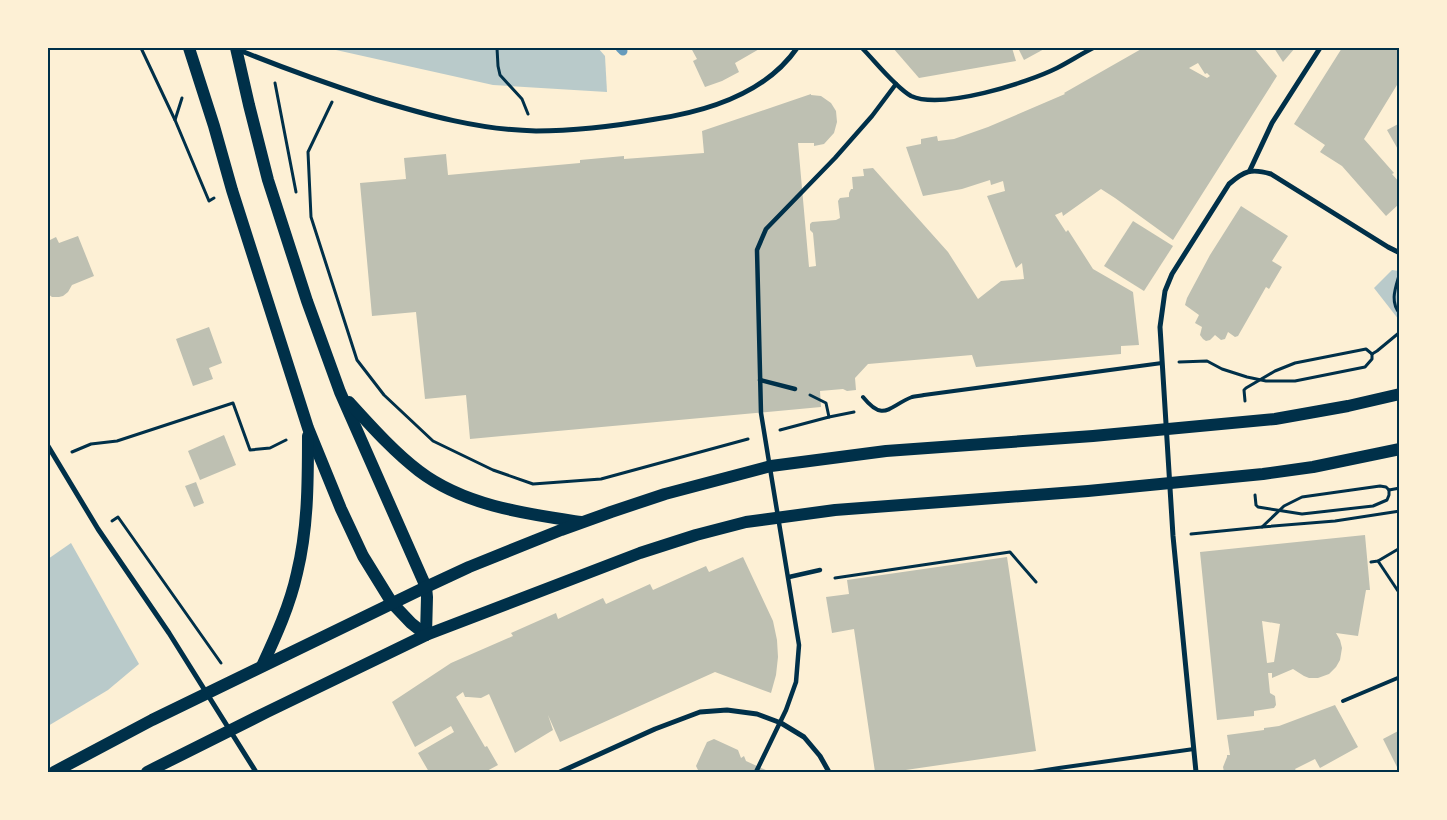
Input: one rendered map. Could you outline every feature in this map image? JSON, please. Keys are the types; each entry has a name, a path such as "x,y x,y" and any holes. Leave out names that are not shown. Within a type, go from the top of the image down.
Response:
{"main road":[{"path":"189,48 308,428 344,517 363,556 392,603 411,623 426,635"},
{"path":"235,48 268,180 307,301 340,392 426,587 426,635"},
{"path":"340,392 371,427 400,455 420,472 439,484 486,503 536,515 584,522"},
{"path":"54,772 152,720 469,567 584,522 665,494 780,465 886,450 1166,430 1275,419 1348,406 1400,394"},
{"path":"262,666 283,619 301,556 308,488 308,428"},
{"path":"147,772 426,635 640,553 696,535 746,522 835,510 1169,484 1263,474 1314,467 1400,448"}],"street":[{"path":"235,48 339,88 412,111 492,128 536,131 612,127 695,112 758,86 775,73 797,48"},
{"path":"862,48 896,84 912,96 927,99 975,96 1016,85 1056,69 1093,48"},
{"path":"1250,170 1272,123 1320,48"},
{"path":"756,772 786,710 796,682 799,645 762,413 757,250 766,229 835,158 872,116 896,84"},
{"path":"1196,772 1169,484 1160,327 1165,290 1172,274 1229,184 1241,173 1250,170 1271,174 1400,253"},
{"path":"760,380 794,389"},
{"path":"48,446 98,529 169,633 256,772"},
{"path":"789,576 820,570"},
{"path":"560,772 664,725 700,712 727,710 757,714 781,723 804,736 820,756 829,772"}],"lane":[{"path":"863,397 875,409 884,411 912,398 924,395 1162,363"},
{"path":"1343,700 1400,677"},
{"path":"1033,772 1194,749"}],"path":[{"path":"141,48 175,120 209,201 232,190"},
{"path":"497,48 500,75 522,99 536,131"},
{"path":"271,63 293,171"},
{"path":"339,88 308,152 311,217 357,360 384,395 433,441 493,470 533,484 601,479 753,437"},
{"path":"1400,272 1393,300 1396,310 1400,314"},
{"path":"1372,354 1400,332"},
{"path":"1246,409 1244,390 1275,371 1295,363 1359,350 1366,349 1372,354"},
{"path":"1162,363 1208,361 1222,369 1247,377 1294,381 1365,367 1372,359 1372,354"},
{"path":"794,389 826,403 829,416"},
{"path":"56,458 92,444 117,441 233,403 250,450 270,448 308,428"},
{"path":"772,432 829,416 875,409"},
{"path":"1254,486 1256,505 1258,507 1302,514 1373,506 1387,500 1389,490 1386,486 1380,486 1302,497 1284,506 1262,527"},
{"path":"1389,490 1398,488"},
{"path":"1173,536 1335,521 1400,511"},
{"path":"98,529 118,517 234,681"},
{"path":"1371,562 1378,562 1400,548"},
{"path":"830,578 1010,552 1036,582"},
{"path":"1378,562 1400,594"}],"shaded area":[{"path":"327,48 598,48 605,56 607,92 493,85"},
{"path":"1392,270 1399,271 1399,320 1374,288"},
{"path":"71,543 139,664 108,690 48,726 48,559"}],"building":[{"path":"691,48 761,48 735,63 739,72 705,87 693,61 697,59"},
{"path":"893,48 1012,48 1016,61 919,78"},
{"path":"1018,48 1046,48 1024,60"},
{"path":"1143,48 1254,48 1277,76 1173,240 1101,189 1063,216 1062,212 1055,215 1066,232 1068,230 1093,269 1133,292 1139,345 1121,346 1121,354 976,367 972,355 868,364 855,378 856,390 820,391 821,407 470,439 466,395 425,399 416,312 372,316 360,183 406,179 404,158 446,154 448,175 580,163 580,160 624,156 624,159 704,153 702,131 811,94 821,96 831,103 836,111 837,122 834,133 824,144 814,146 814,143 798,143 809,267 816,266 813,233 810,230 810,224 812,222 840,218 838,201 840,198 849,197 851,189 853,189 852,177 864,176 863,169 873,168 948,252 978,299 1001,281 1024,279 1022,263 1016,268 987,196 1005,191 1003,181 991,185 990,180 962,189 923,196 906,147 921,144 921,139 937,136 938,141 954,139 988,127 1064,93","holes":["1198,63 1205,74 1207,73 1210,76 1207,78 1189,68"]},
{"path":"1274,48 1295,48 1283,62"},
{"path":"1342,48 1400,48 1400,80 1364,139 1394,173 1392,174 1400,183 1400,199 1397,202 1399,204 1386,216 1342,166 1320,152 1325,145 1294,124"},
{"path":"1400,123 1400,153 1387,130"},
{"path":"1241,206 1288,236 1272,261 1282,267 1269,289 1266,287 1238,336 1235,337 1228,332 1225,339 1221,340 1215,335 1206,341 1200,335 1202,327 1195,323 1199,315 1185,305 1210,255"},
{"path":"1133,221 1173,246 1144,291 1104,266"},
{"path":"78,236 94,276 72,285 63,296 52,297 48,294 48,241 56,237 59,243"},
{"path":"209,327 222,363 209,368 213,379 193,386 176,339"},
{"path":"224,435 236,465 200,480 188,451"},
{"path":"196,482 204,503 194,507 185,486"},
{"path":"1365,535 1370,590 1366,590 1358,636 1336,633 1342,648 1340,660 1329,674 1318,678 1309,678 1293,669 1272,678 1272,673 1268,673 1270,693 1275,696 1276,705 1274,708 1254,711 1254,716 1217,720 1200,552","holes":["1262,621 1280,624 1274,662 1267,663"]},
{"path":"743,557 773,621 777,640 776,675 771,693 715,672 560,742 548,715 553,730 515,753 489,694 481,698 465,697 463,692 456,697 485,747 487,746 498,765 485,772 429,772 418,753 454,732 451,726 415,747 392,702 451,663 513,636 511,633 556,613 558,619 603,598 606,604 650,584 653,590 706,566 709,572"},
{"path":"1007,557 1036,751 892,772 875,772 854,629 832,633 826,597 849,594 847,580"},
{"path":"1335,705 1358,747 1320,768 1315,759 1295,769 1297,772 1224,772 1223,767 1227,755 1230,755 1227,735 1279,726"},
{"path":"1400,730 1400,766 1397,767 1383,739"},
{"path":"714,739 738,750 741,758 744,756 746,761 770,772 699,772 696,766 707,742"}],"waterway":[{"path":"620,48 623,51"}]}
